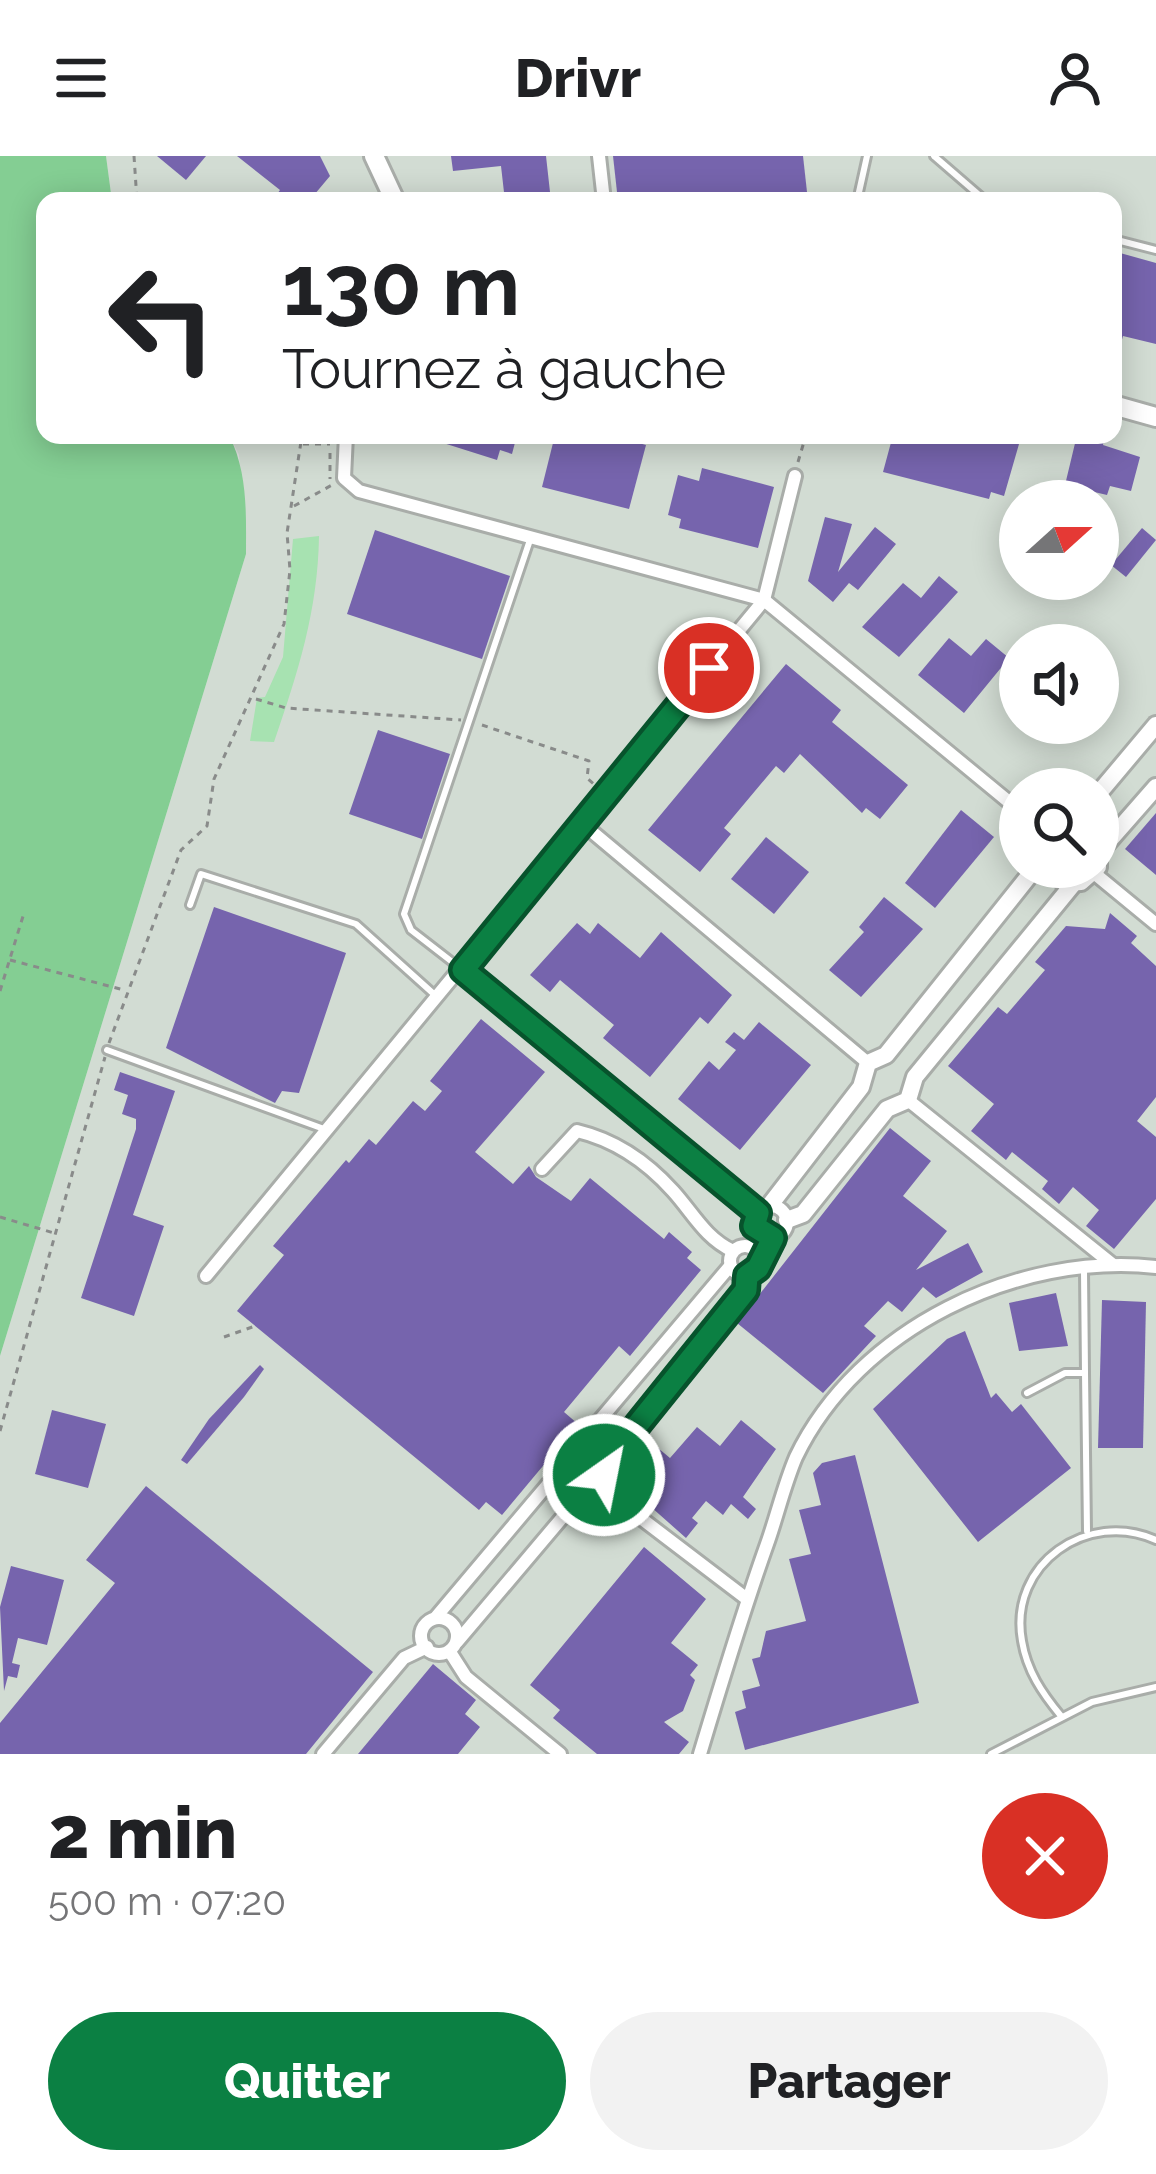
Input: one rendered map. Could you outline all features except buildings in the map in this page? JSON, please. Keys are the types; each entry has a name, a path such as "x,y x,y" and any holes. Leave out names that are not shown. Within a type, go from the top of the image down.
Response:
{"main road":[{"path":"374,156 391,192"},
{"path":"1122,407 1156,417"}],"street":[{"path":"599,156 603,192"},
{"path":"345,444 344,478 359,491 764,600 999,794"},
{"path":"206,1276 608,796 764,600 795,476"},
{"path":"1119,769 1156,725"},
{"path":"1119,826 1156,787"},
{"path":"584,825 868,1063"},
{"path":"600,1487 583,1493 454,1647 438,1656 427,1647 419,1634 549,1483 579,1458 588,1434 735,1255 760,1215 861,1087 868,1063 886,1054 1019,888"},
{"path":"787,1220 802,1214 887,1109 908,1100 915,1077 1071,888"},
{"path":"1112,888 1156,924"},
{"path":"463,970 760,1215 773,1238"},
{"path":"886,1054 908,1063 915,1077"},
{"path":"861,1087 870,1102 887,1109"},
{"path":"908,1100 1112,1264"},
{"path":"542,1169 577,1131 612,1139 671,1189 716,1243 735,1255 747,1276 746,1290 603,1469 600,1487"},
{"path":"747,1276 756,1272 773,1238 785,1230 783,1211 760,1215"},
{"path":"735,1255 755,1250 760,1259"},
{"path":"700,1754 797,1456 830,1407 872,1361 935,1314 979,1294 1084,1267 1156,1267"},
{"path":"579,1458 590,1457 603,1469"},
{"path":"568,1471 583,1493"},
{"path":"600,1487 747,1600"},
{"path":"436,1617 456,1630 454,1647 466,1677 560,1754"},
{"path":"323,1754 404,1658 427,1647"}],"lane":[{"path":"858,192 867,156"},
{"path":"934,156 976,192"},
{"path":"1122,241 1156,250"},
{"path":"463,970 411,930 404,914 531,536"},
{"path":"190,905 201,874 356,924 439,998"},
{"path":"107,1050 328,1131"},
{"path":"1084,1267 1087,1532"},
{"path":"1027,1393 1065,1373 1085,1372"},
{"path":"1060,1716 1028,1666 1021,1612 1041,1564 1087,1532 1127,1531 1156,1540"},
{"path":"991,1754 1060,1716 1156,1687"}],"path":[{"path":"134,156 136,192"},
{"path":"0,1431 126,991 181,850 207,826 214,779 284,624 290,570 286,533 303,444"},
{"path":"795,476 804,444"},
{"path":"294,506 344,478"},
{"path":"254,699 286,708 472,722 589,761 587,778 608,796"},
{"path":"0,991 24,913"},
{"path":"10,960 126,991"},
{"path":"0,1217 54,1234"},
{"path":"224,1337 255,1326"}],"shaded area":[{"path":"0,156 106,156 111,192 36,192 36,444 233,444 243,479 246,554 0,1356"},
{"path":"106,156 1156,156 1156,1754 0,1754 0,1356 246,554 239,455 234,444 1122,444 1122,192 111,192"},
{"path":"319,536 311,616 283,716 274,742 250,741 257,698 265,697 283,657 293,539"}],"route":[{"path":"604,1475 614,1454 746,1290 747,1276 756,1272 773,1238 754,1226 758,1213 463,970 709,668"}]}
